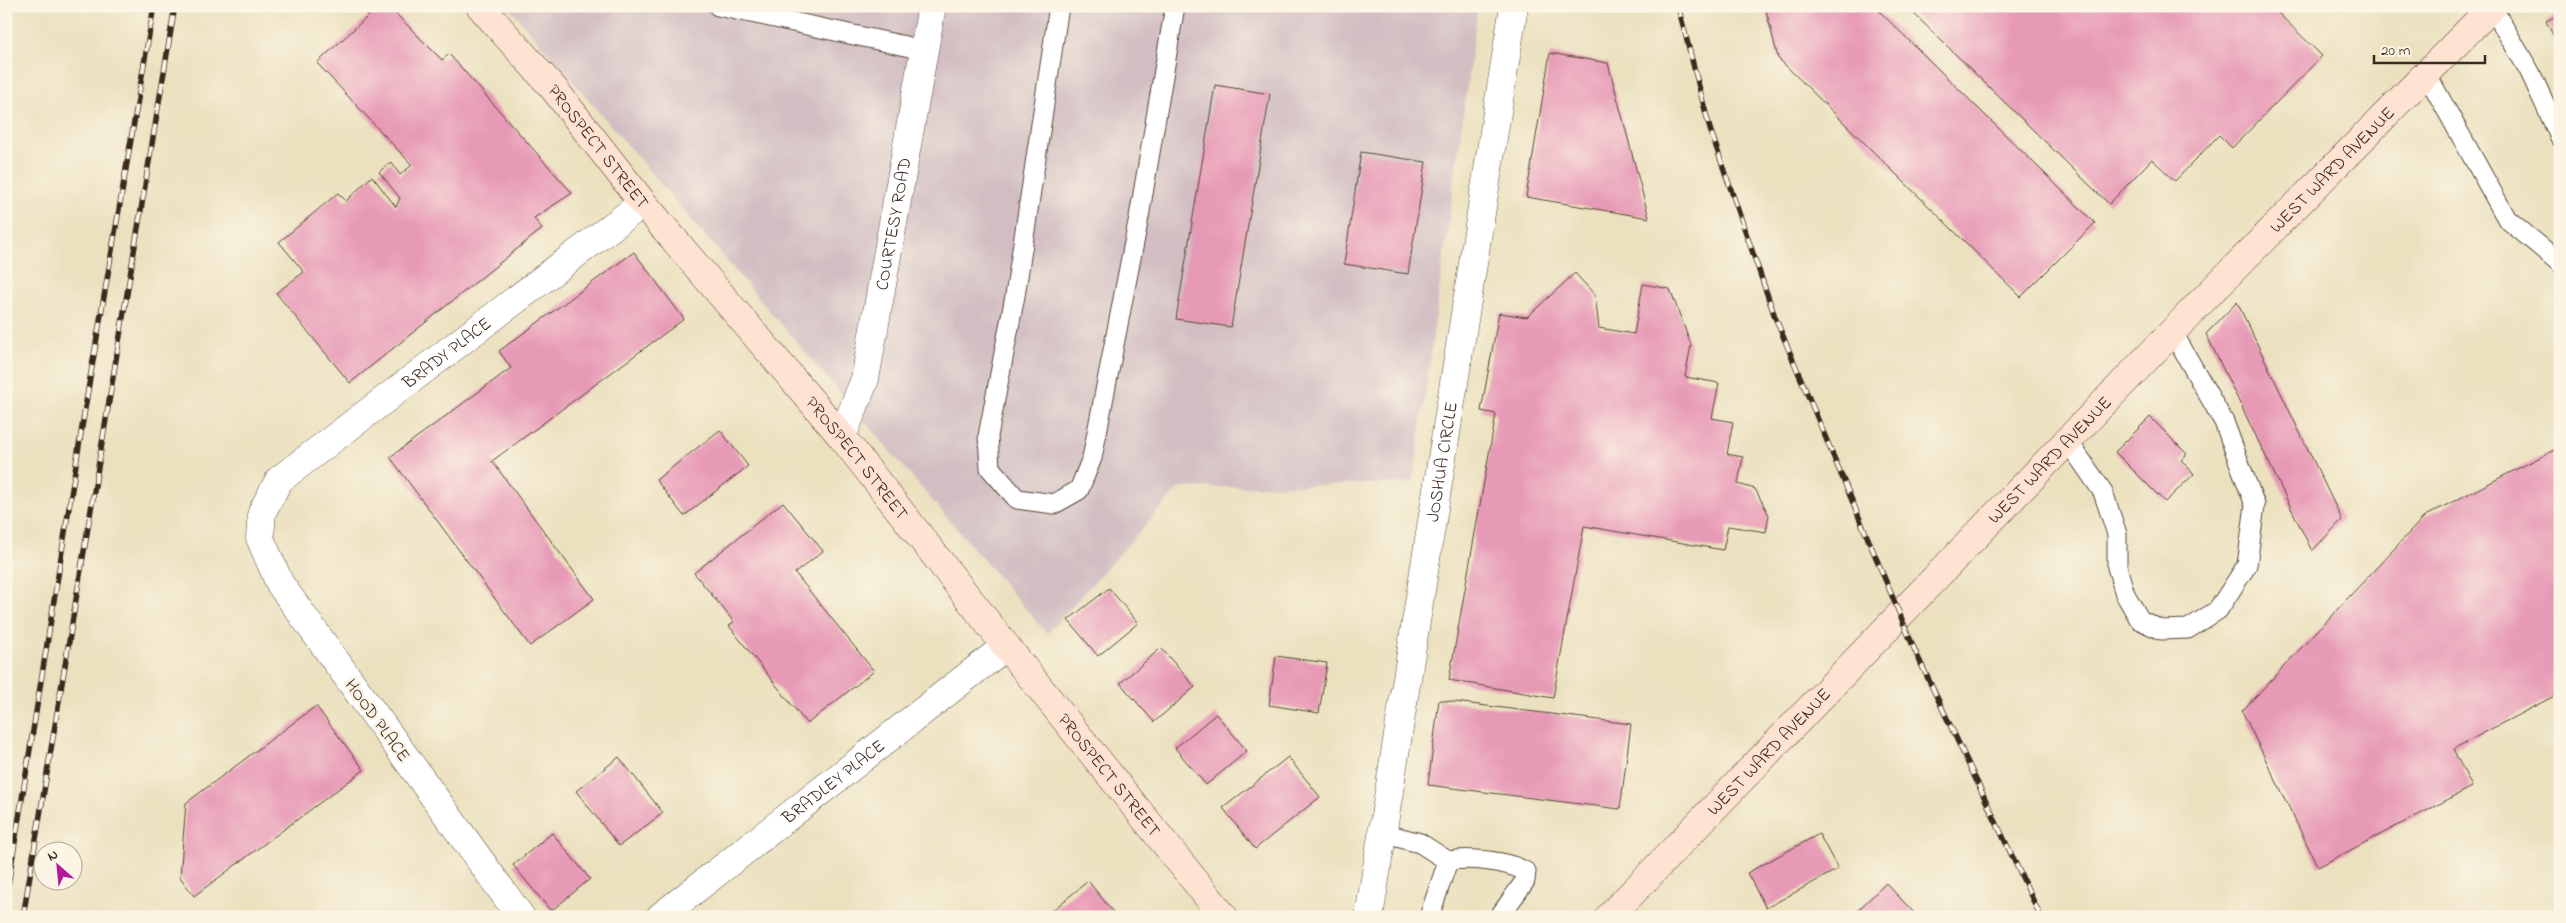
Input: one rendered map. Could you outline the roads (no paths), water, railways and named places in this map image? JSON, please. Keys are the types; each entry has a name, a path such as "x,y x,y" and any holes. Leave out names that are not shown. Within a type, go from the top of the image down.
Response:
{"street":[{"name":"PROSPECT STREET","path":"480,6 554,89 643,203 842,437 1006,646 1224,917"},
{"name":"COURTESY ROAD","path":"842,437 865,379 932,6"},
{"name":"JOSHUA CIRCLE","path":"1369,917 1514,6"},
{"name":"WEST WARD AVENUE","path":"1609,917 2067,440 2492,7"},
{"name":"BRADY PLACE","path":"262,512 279,480 643,203"},
{"name":"HOOD PLACE","path":"262,512 260,538 280,584 521,917"},
{"name":"BRADLEY PLACE","path":"660,917 1006,646"}],"lane":[{"path":"718,6 924,50"},
{"path":"1059,6 1015,296 988,436 990,468 1017,499 1054,504 1079,490 1092,458 1139,217 1174,6"},
{"path":"2492,7 2530,72 2560,137"},
{"path":"2426,73 2507,219 2560,263"},
{"path":"2067,440 2103,492 2117,534 2117,567 2125,594 2140,620 2161,630 2188,629 2218,610 2248,565 2255,505 2224,422 2172,332"},
{"path":"1382,833 1420,843 1448,861 1459,859 1516,866 1526,872 1525,881 1499,917"},
{"path":"1430,917 1448,861"}],"railway":[{"path":"6,898 88,390 154,6"},
{"path":"23,917 175,6"},
{"path":"1678,6 1710,129 1775,317 1916,653 2041,917"}]}
